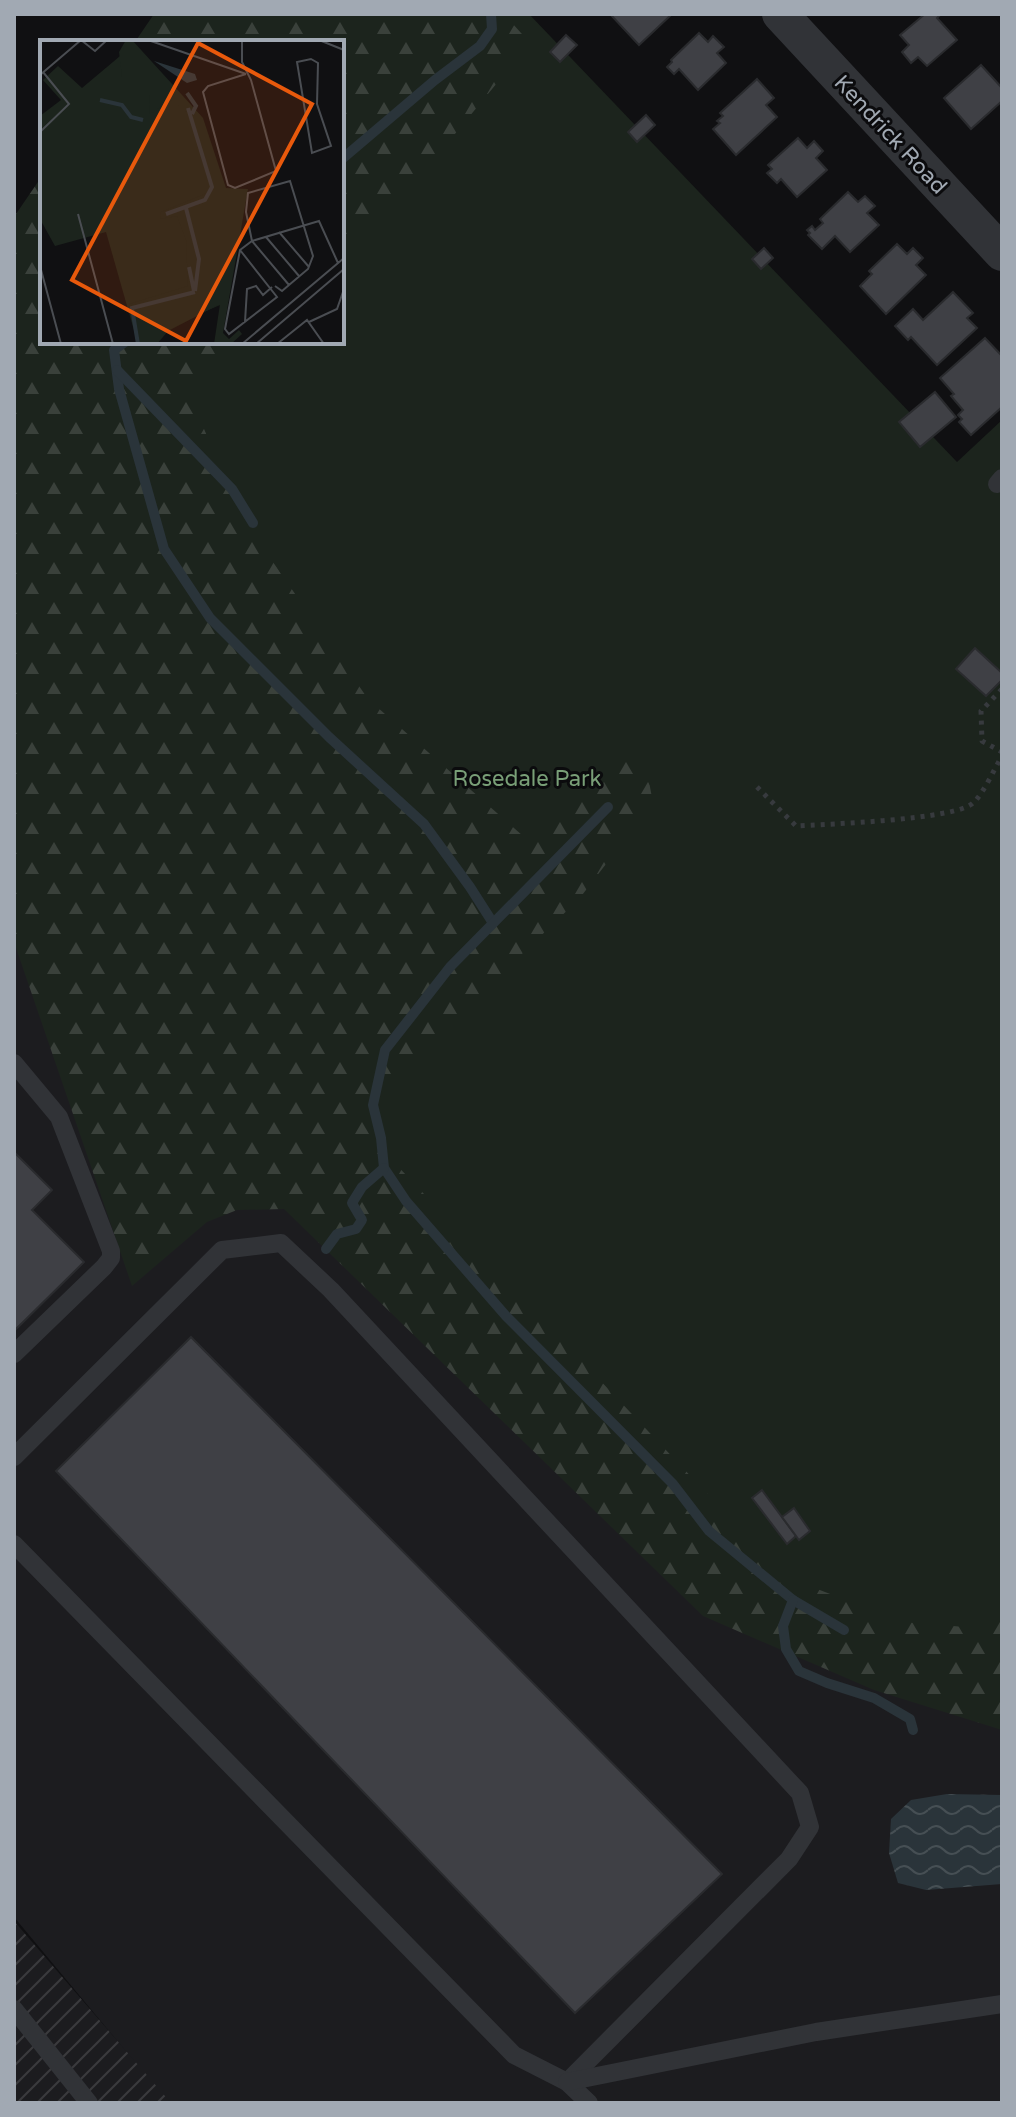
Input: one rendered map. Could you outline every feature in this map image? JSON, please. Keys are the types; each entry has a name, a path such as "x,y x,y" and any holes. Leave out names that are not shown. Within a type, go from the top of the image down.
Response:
{"street":[{"name":"Kendrick Road","path":"780,14 1002,253"}],"lane":[{"path":"14,1063 59,1117 111,1251 111,1258 104,1267 14,1354"},
{"path":"14,1457 222,1250 281,1243 331,1290 800,1793 810,1827 789,1859 567,2082"},
{"path":"14,1544 514,2055 567,2082 589,2103"},
{"path":"567,2082 816,2032 1002,2004"},
{"path":"14,2009 89,2103"}],"path":[{"path":"757,787 796,826 912,818 963,809 974,802 1002,754 982,741 981,711 1002,689"}],"shaded area":[{"path":"14,901 202,1210 285,1186 1002,1706 1002,2103 169,2103 14,1917"},
{"path":"14,1921 171,2103 14,2103"}],"green space":[{"path":"154,14 504,14 530,43 445,146 344,237 344,40 136,40"},
{"name":"Rosedale Park","path":"186,14 529,14 957,462 1002,420 1002,1706 736,1629 285,1186 202,1210 14,227 40,344 344,344 344,40"},
{"path":"40,179 40,344 228,344 185,385 243,519 368,699 523,836 628,749 644,755 653,803 579,899 358,1112 372,1139 786,1577 903,1622 990,1629 1002,1587 1002,1730 874,1690 703,1616 284,1209 237,1210 207,1222 132,1286 14,942 14,217"}],"water":[{"path":"947,1794 1002,1795 1002,1884 926,1890 898,1883 889,1853 891,1819 911,1800"}],"building":[{"path":"610,14 672,14 639,45"},
{"path":"925,14 941,14 937,18 957,40 927,66 918,57 911,63 902,52 909,45 900,35"},
{"path":"699,33 708,42 713,36 724,47 717,53 726,63 698,90 679,69 674,74 667,67"},
{"path":"566,35 577,45 560,62 550,52"},
{"path":"981,65 1002,88 1002,101 971,129 944,98"},
{"path":"757,79 774,98 766,105 777,117 736,155 713,129 720,123 717,121 723,116 720,113"},
{"path":"646,115 655,125 637,142 628,132"},
{"path":"798,138 807,148 814,141 823,151 816,158 827,170 797,197 781,179 777,183 767,173 772,169 768,165"},
{"path":"848,192 858,202 865,196 875,206 867,213 879,225 850,252 835,236 822,249 807,230 812,226 815,230 823,223 820,219"},
{"path":"897,244 907,254 913,248 923,258 916,265 926,275 886,314 860,286 872,274 869,271"},
{"path":"764,248 773,258 761,269 752,259"},
{"path":"953,292 973,313 967,318 977,328 937,365 911,337 908,340 895,326 913,309 923,320"},
{"path":"985,338 1002,356 1002,407 971,435 959,422 962,419 958,415 963,410 940,378"},
{"path":"935,392 956,417 920,447 899,422"},
{"path":"975,648 1002,673 1002,680 986,696 956,669"},
{"path":"14,1152 52,1190 32,1210 84,1262 14,1331"},
{"path":"191,1337 722,1874 575,2013 56,1471"},
{"path":"762,1490 796,1536 787,1544 752,1498"},
{"path":"794,1508 810,1531 799,1540 782,1517"}],"waterway":[{"path":"344,157 480,46 492,29 491,14"},
{"path":"122,344 114,350 119,389 164,549 210,618 329,737 424,824 493,923"},
{"path":"117,370 232,489 253,523"},
{"path":"608,807 450,967 385,1050 373,1105 384,1168 406,1201 506,1316 673,1484 709,1531 793,1600 844,1630"},
{"path":"326,1249 337,1234 356,1229 362,1220 352,1203 362,1187 384,1168"},
{"path":"793,1600 783,1626 786,1649 799,1671 874,1698 910,1719 913,1730"}]}
